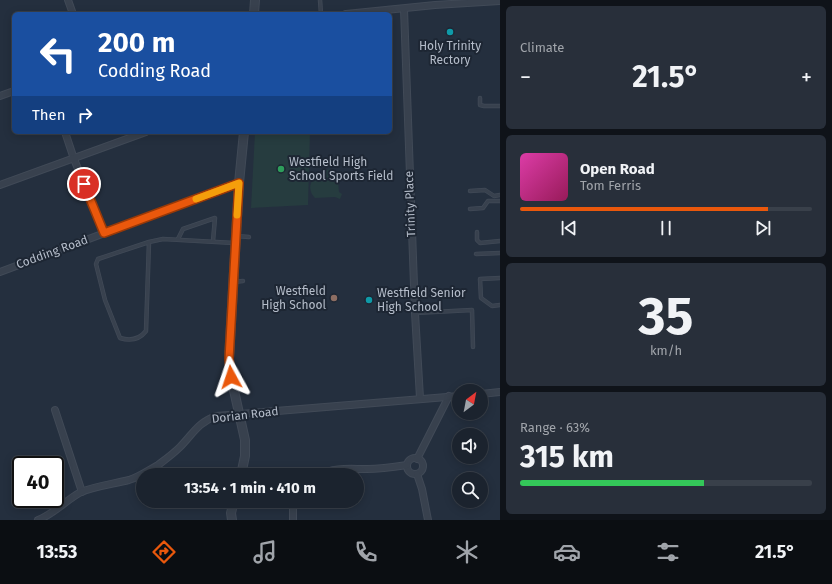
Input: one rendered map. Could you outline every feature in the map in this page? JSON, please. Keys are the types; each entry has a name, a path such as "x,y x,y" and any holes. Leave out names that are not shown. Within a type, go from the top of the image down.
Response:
{"street":[{"path":"68,0 72,12"},
{"path":"254,12 255,0"},
{"path":"369,12 404,9 435,3 500,1"},
{"name":"Trinity Place","path":"404,9 414,313 420,398"},
{"path":"0,96 12,92"},
{"path":"66,134 74,159 104,233"},
{"path":"0,185 141,134"},
{"path":"242,468 245,456 245,440 231,377 229,359 239,183 244,134"},
{"name":"Codding Road","path":"0,272 239,183"},
{"path":"488,393 500,392"},
{"path":"417,459 449,396"},
{"name":"Dorian Road","path":"38,520 55,511 82,492 92,488 130,479 145,472 168,458 181,446 198,426 206,420 216,416 449,396"},
{"path":"55,410 82,492"},
{"path":"364,469 407,465 412,459 417,459 423,466 421,471 417,474"},
{"path":"407,465 410,472 417,474"},
{"path":"417,474 422,489 428,520"},
{"path":"232,508 232,520"},
{"path":"293,508 293,520"}],"lane":[{"path":"320,0 321,12"},
{"path":"480,98 480,105 500,106"},
{"path":"470,191 484,190 494,196 500,195"},
{"path":"470,209 483,208 488,201 500,201"},
{"path":"178,239 183,229 215,218 213,241"},
{"path":"477,232 477,240 480,243 500,241"},
{"path":"149,242 146,331 142,336 128,340 120,338 105,300 96,264 98,259 149,242 163,239 213,241 249,237"},
{"path":"476,254 500,253"},
{"path":"500,278 480,279 481,298 492,306 500,305"},
{"path":"233,282 243,281"},
{"path":"414,313 472,310 473,347"}],"green space":[{"name":"Westfield High School Sports Field","path":"255,134 310,134 308,205 251,208"},
{"path":"330,169 337,172 339,192 342,194 340,199 335,197 315,198 310,188 313,180 320,173"}],"slow traffic":[{"path":"196,199 239,183 237,215"}],"place":[{"name":"Holy Trinity Rectory","path":"450,32"},
{"name":"Westfield High School Sports Field","path":"281,169"},
{"name":"Westfield High School","path":"334,298"},
{"name":"Westfield Senior High School","path":"369,300"}],"route":[{"path":"84,184 104,233 239,183 229,359 231,377"}]}
